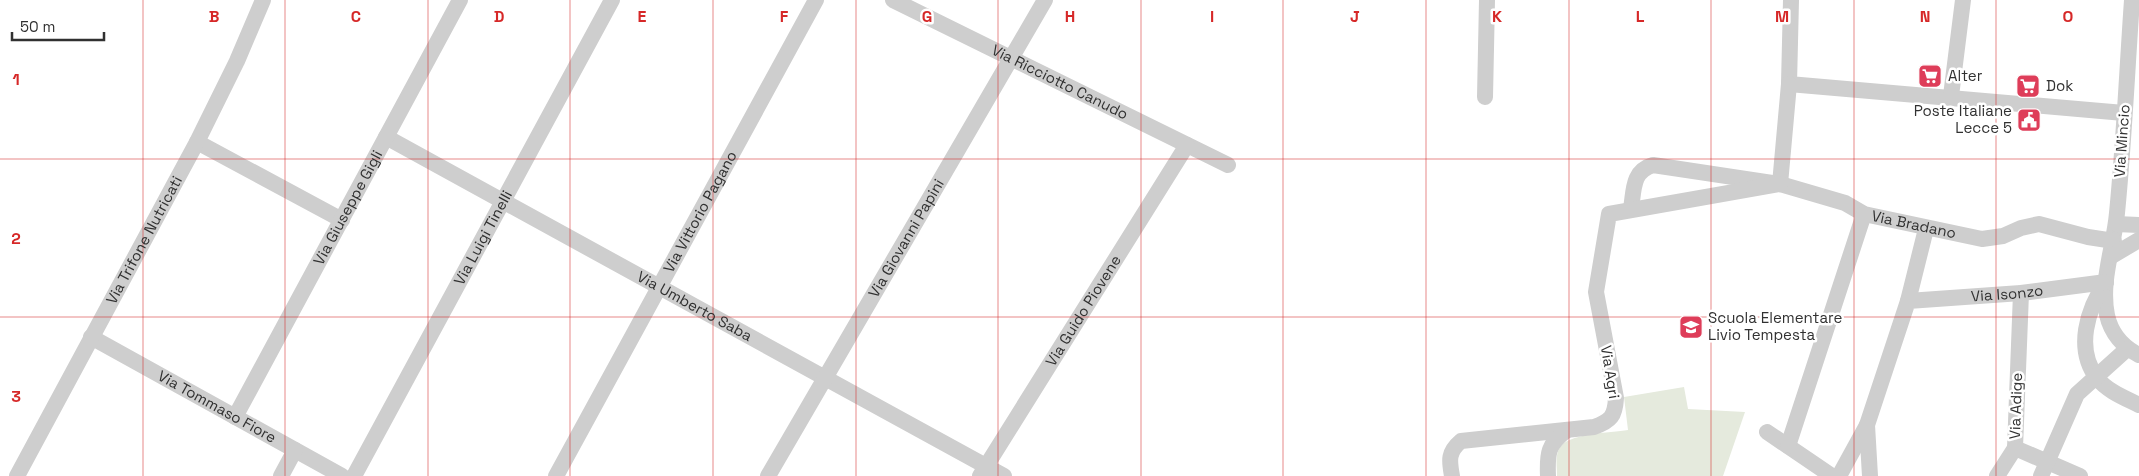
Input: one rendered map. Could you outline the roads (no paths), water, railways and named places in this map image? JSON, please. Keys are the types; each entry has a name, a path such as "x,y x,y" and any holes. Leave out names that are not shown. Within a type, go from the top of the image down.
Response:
{"street":[{"name":"Via Trifone Nutricati","path":"17,476 197,142 237,62 263,0"},
{"name":"Via Giuseppe Gigli","path":"235,417 460,0"},
{"name":"Via Luigi Tinelli","path":"354,476 612,0"},
{"name":"Via Vittorio Pagano","path":"556,476 816,0"},
{"name":"Via Ricciotto Canudo","path":"892,0 1228,165"},
{"name":"Via Giovanni Papini","path":"768,476 1045,0"},
{"path":"1485,97 1487,0"},
{"path":"1780,184 1789,84 1791,0"},
{"path":"1952,96 1963,0"},
{"name":"Via Mincio","path":"2106,282 2116,224 2132,0"},
{"path":"1789,84 1952,96 2124,113"},
{"name":"Via Umberto Saba","path":"386,137 825,378 983,471 1004,476"},
{"path":"197,142 342,220"},
{"name":"Via Guido Piovene","path":"983,471 1187,145"},
{"path":"1631,209 1636,176 1644,167 1653,165 1780,184 1845,203 1864,214"},
{"name":"Via Agri","path":"1452,476 1449,462 1452,449 1461,441 1594,427 1608,422 1615,413 1616,398 1596,292 1609,214 1780,184"},
{"name":"Via Bradano","path":"1788,446 1864,214 1926,229 1982,239 2002,236 2021,228 2039,224 2088,238 2112,249"},
{"path":"2116,224 2139,225"},
{"path":"1839,476 1867,425 1908,301 1926,229"},
{"path":"2112,249 2139,240"},
{"path":"2044,469 2077,394 2102,383 2129,353 2114,332 2107,315 2106,282"},
{"path":"2106,282 2094,300 2087,318 2086,356 2102,383 2139,405"},
{"name":"Via Isonzo","path":"1908,301 2021,293 2106,282"},
{"name":"Via Adige","path":"2021,293 2015,448 2044,469 2080,476"},
{"name":"Via Tommaso Fiore","path":"91,337 342,476"},
{"path":"1867,425 1870,476"},
{"path":"1548,476 1547,458 1553,440 1567,430"},
{"path":"1767,432 1832,476"},
{"path":"1997,476 2015,448"},
{"path":"281,476 295,450"}],"place":[{"name":"Alter","path":"1930,76"},
{"name":"Dok","path":"2028,86"},
{"name":"Poste Italiane Lecce 5","path":"2029,120"},
{"name":"Scuola Elementare Livio Tempesta","path":"1691,327"}]}
